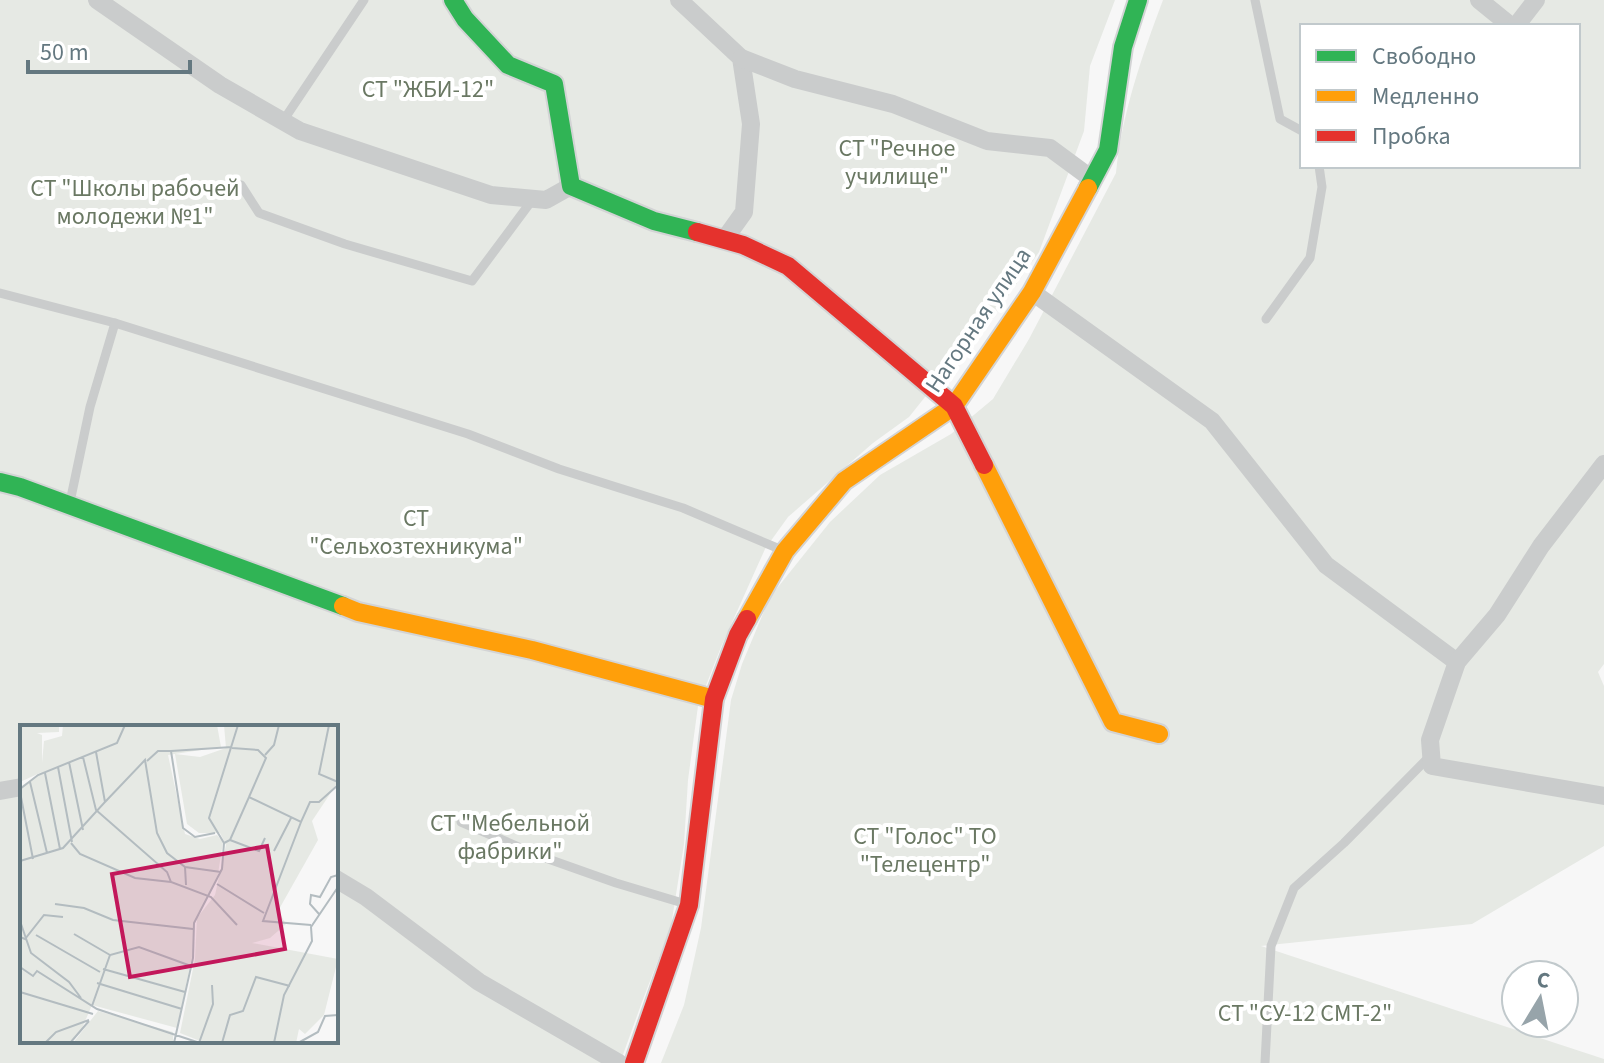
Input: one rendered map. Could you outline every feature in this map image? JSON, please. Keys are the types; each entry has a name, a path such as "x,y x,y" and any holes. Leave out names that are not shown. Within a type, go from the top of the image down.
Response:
{"street":[{"path":"97,0 220,85 300,131 491,195 546,200 571,186"},
{"path":"453,0 465,19 508,65 554,84 571,186"},
{"path":"679,0 741,58 795,79 893,104 987,141 1050,148 1092,179"},
{"name":"Нагорная улица","path":"634,1063 689,905 714,699 738,635 785,551 844,481 954,406 1032,292 1108,150 1123,47 1138,0"},
{"path":"1479,0 1510,24"},
{"path":"1515,24 1536,0"},
{"path":"724,240 744,212 751,124 741,58"},
{"path":"571,186 654,221 743,245 788,266 954,406 1113,722 1159,734"},
{"path":"1032,292 1212,421 1326,565 1457,662"},
{"path":"1604,464 1541,546 1497,615 1457,662 1430,740 1432,766 1604,796"},
{"path":"0,482 358,612 532,650 714,699"},
{"path":"0,791 20,787"},
{"path":"338,880 366,897 479,982 619,1063"}],"lane":[{"path":"283,121 364,0"},
{"path":"1255,0 1280,119 1300,130"},
{"path":"1266,319 1310,258 1322,187 1319,168"},
{"path":"241,185 259,213 345,244 472,281 533,199"},
{"path":"0,293 115,323 468,434 559,469 683,508 785,551"},
{"path":"70,505 90,407 115,323"},
{"path":"1265,1063 1271,946 1294,888 1344,843 1431,755"},
{"path":"461,822 537,855 689,905"}],"green space":[{"path":"0,0 1115,0 1090,66 1084,131 1039,252 977,340 909,417 873,443 788,517 765,549 698,706 688,780 684,844 671,926 620,1063 0,1063"},
{"path":"1163,0 1604,0 1604,664 1598,672 1604,686 1604,846 1472,924 1261,946 1500,1025 1500,1039 1543,1039 1604,1059 1604,1063 661,1063 684,1005 701,928 731,700 742,664 770,597 830,522 880,475 951,434 993,399 1029,339 1116,173 1128,107"}],"traffic: fast":[{"path":"453,0 465,19 508,65 554,84 571,186 654,221 697,232"},
{"path":"1088,188 1108,150 1123,47 1138,0"},
{"path":"0,482 343,606"}],"traffic: slow":[{"path":"747,619 785,551 844,481 954,406 1032,292 1088,188"},
{"path":"984,465 1113,722 1159,734"},
{"path":"343,606 358,612 532,650 714,699"}],"traffic: jam":[{"path":"697,232 743,245 788,266 954,406 984,465"},
{"path":"634,1063 689,905 714,699 747,619"}],"park label":[{"name":"СТ \"ЖБИ-12\"","path":"428,89"},
{"name":"СТ \"Речное училище\"","path":"897,162"},
{"name":"СТ \"Школы рабочей молодежи №1\"","path":"135,202"},
{"name":"СТ \"Сельхозтехникума\"","path":"416,532"},
{"name":"СТ \"Мебельной фабрики\"","path":"510,837"},
{"name":"СТ \"Голос\" ТО \"Телецентр\"","path":"925,850"},
{"name":"СТ \"СУ-12 СМТ-2\"","path":"1305,1013"}]}
